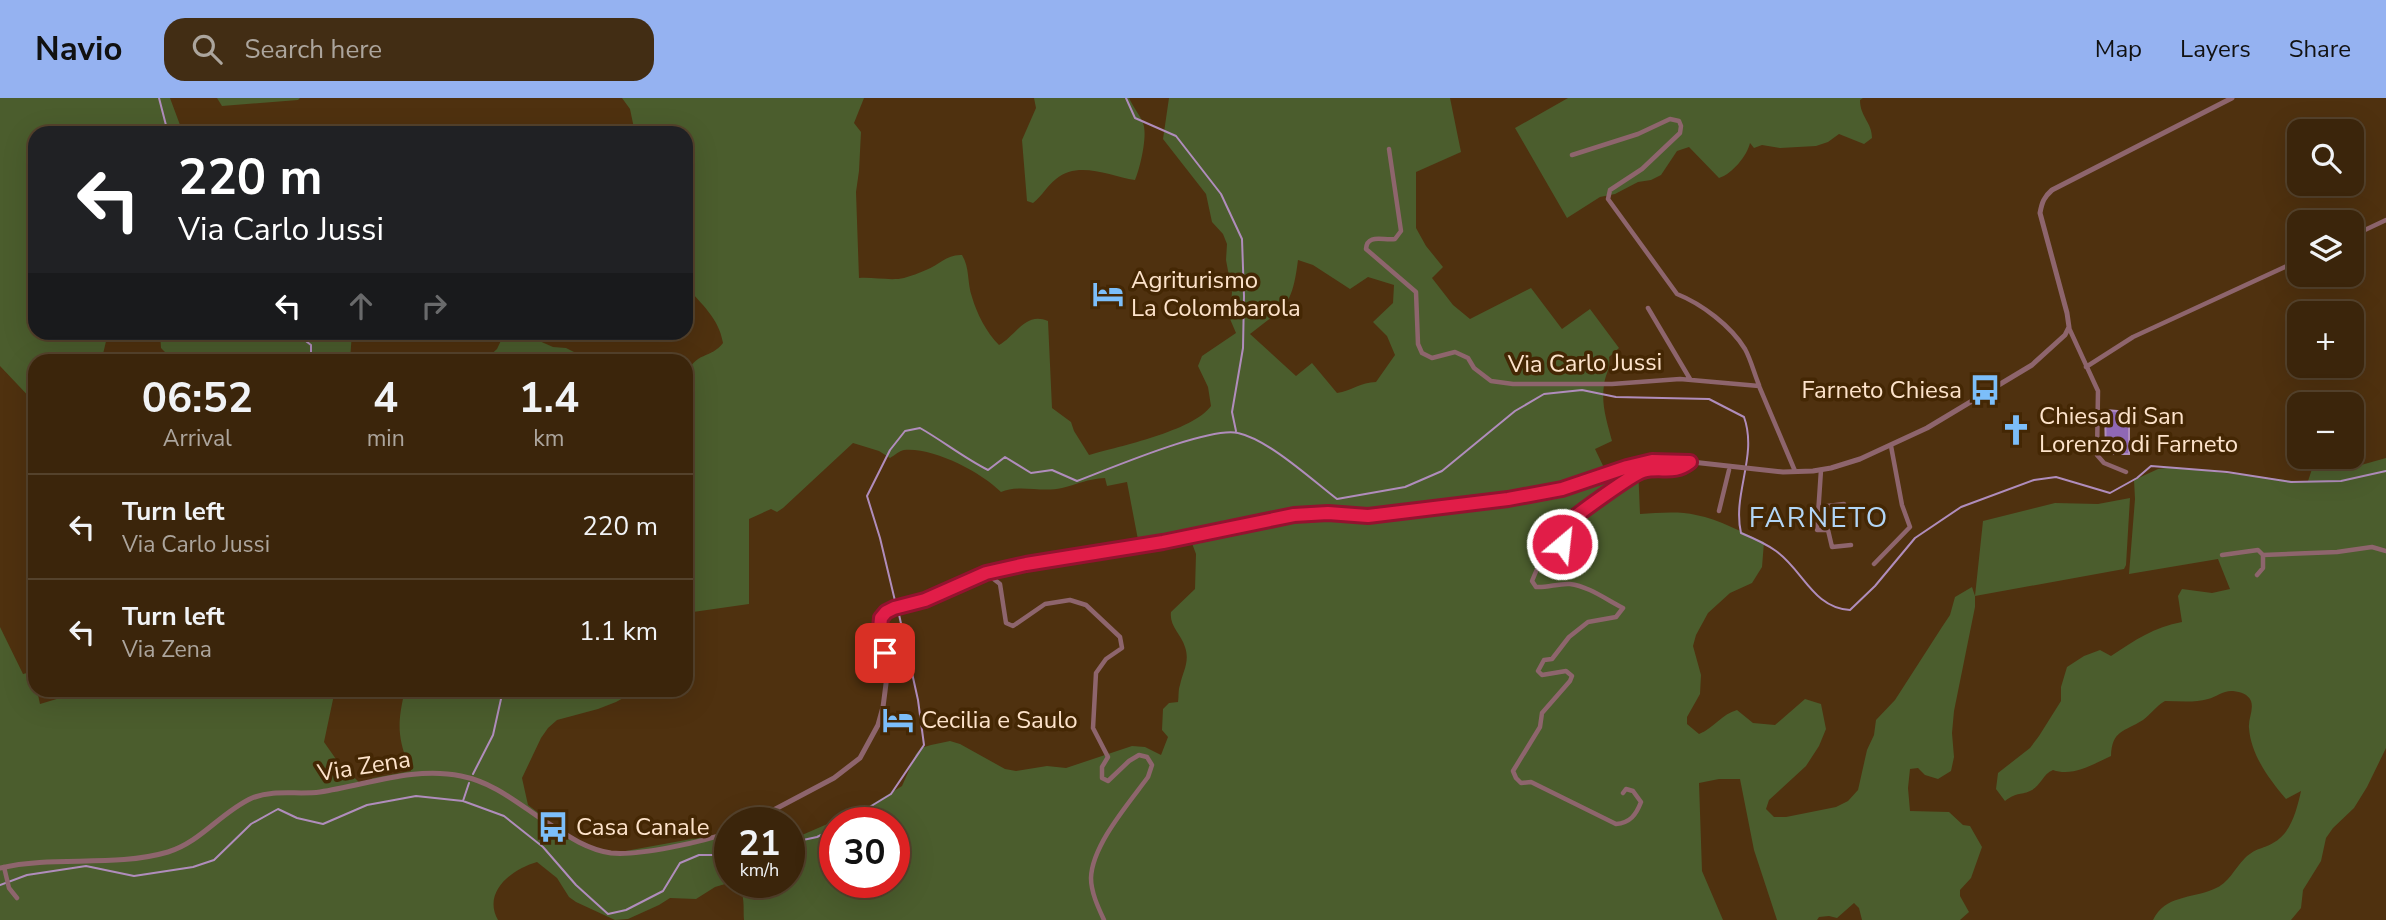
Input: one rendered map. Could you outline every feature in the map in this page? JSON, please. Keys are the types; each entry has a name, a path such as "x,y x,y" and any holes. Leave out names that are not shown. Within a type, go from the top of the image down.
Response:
{"street":[{"path":"2126,472 2104,463 2097,455 2098,391 2068,327 2064,297 2040,212 2042,202 2052,190 2232,98"},
{"path":"1572,155 1638,134 1670,119 1679,121 1680,133 1642,169 1610,190 1608,199 1677,294 1688,298 1722,323 1746,351 1795,471"},
{"name":"Via Carlo Jussi","path":"1389,149 1401,231 1395,239 1370,239 1366,249 1416,292 1418,344 1422,353 1432,358 1455,352 1468,358 1474,368 1491,381 1513,384 1612,384 1690,380 1759,386"},
{"path":"2364,230 2386,220"},
{"path":"2086,367 2133,337 2287,266"},
{"path":"1648,308 1690,380"},
{"path":"779,807 834,778 860,758 878,725 887,676 881,618 894,608 986,573 1163,542 1294,515 1328,513 1368,516 1508,499 1562,489 1652,461 1795,471 1821,470 1860,459 1927,428 2032,365 2057,345 2068,327"},
{"path":"1874,564 1910,527 1902,505 1891,446"},
{"path":"1623,793 1626,789 1633,791 1641,802 1636,814 1625,824 1616,824 1540,786 1531,782 1521,783 1516,778 1514,771 1540,727 1542,713 1572,676 1566,671 1542,675 1538,671 1544,660 1552,659 1569,637 1588,622 1616,617 1623,608 1570,584 1545,588 1536,587 1532,581 1540,562 1560,551 1562,532 1569,521 1643,471 1679,470 1690,462"},
{"path":"1719,512 1729,470"},
{"path":"1821,470 1817,530 1828,530 1832,547 1851,545"},
{"path":"1819,507 1844,504"},
{"path":"2263,555 2337,552 2372,547 2386,551"},
{"path":"2222,555 2258,550 2263,555 2263,568 2257,575"},
{"path":"986,573 1000,584 1006,623 1013,626 1045,604 1070,600 1086,605 1120,637 1122,648 1106,659 1096,673 1093,728 1108,757 1102,767 1102,778 1108,780 1139,755 1147,757 1152,765 1148,777 1096,855 1091,878 1097,905 1104,920"},
{"name":"Via Zena","path":"3,869 44,860 100,862 167,852 189,842 217,820 254,798 267,794 320,792 410,774 441,773 486,784 512,798 573,840 611,853 714,838"},
{"path":"3,869 9,888 18,898"}],"green space":[{"path":"0,98 170,98 180,126 28,126 28,340 106,340 103,354 28,354 28,396 0,366"},
{"path":"217,98 300,98 222,106"},
{"path":"622,98 864,98 854,123 861,132 856,192 859,278 904,278 931,268 952,256 962,255 977,310 986,329 999,345 1033,319 1048,321 1052,408 1071,422 1089,455 1173,430 1202,415 1211,406 1208,387 1198,366 1202,356 1236,333 1230,319 1232,292 1226,260 1227,244 1223,234 1212,222 1206,194 1163,139 1169,98 1450,98 1461,152 1416,172 1416,228 1443,267 1432,278 1453,305 1470,319 1531,288 1562,329 1590,309 1619,348 1609,357 1603,392 1612,441 1595,449 1607,474 1638,466 1640,514 1676,513 1705,517 1764,542 1762,567 1752,583 1730,593 1708,613 1696,635 1693,646 1701,675 1700,694 1687,717 1687,724 1699,734 1737,710 1753,723 1775,725 1805,699 1821,704 1826,729 1819,746 1806,766 1769,800 1766,809 1774,817 1836,807 1848,801 1858,790 1876,720 1895,700 1950,615 1955,597 1972,587 1975,607 1954,711 1954,757 1951,771 1938,779 1925,775 1918,768 1910,769 1908,788 1910,811 1949,812 1963,825 1970,826 1982,847 1971,878 1960,890 1960,896 1969,912 1960,920 1862,920 1859,908 1854,903 1837,918 1829,916 1819,917 1817,920 1777,920 1754,850 1740,779 1719,779 1699,783 1702,871 1723,920 744,920 743,898 805,898 805,834 819,828 819,898 910,898 910,807 867,807 902,786 921,748 950,741 1005,769 1016,771 1047,766 1066,768 1132,746 1145,747 1161,755 1168,737 1162,730 1163,709 1169,703 1178,702 1187,657 1183,642 1173,626 1171,612 1195,589 1196,554 1190,538 1139,545 1127,482 1107,486 1105,478 1062,488 1001,492 969,469 929,452 904,450 890,458 879,451 853,443 783,508 777,512 771,509 749,519 749,604 693,612 693,364 723,343 718,326 693,294 693,126 634,126 630,109","holes":["1298,260 1313,265 1350,289 1368,277 1394,285 1393,303 1373,322 1387,336 1395,355 1376,382 1337,393 1312,363 1296,376 1250,334 1279,311 1290,297"]},
{"path":"1034,98 1129,98 1142,120 1145,135 1135,180 1094,171 1074,171 1056,179 1033,203 1027,201 1022,140 1036,108"},
{"path":"1568,98 1863,98 1860,100 1861,106 1872,138 1864,144 1839,134 1816,146 1780,148 1762,145 1754,148 1750,143 1738,164 1719,178 1689,147 1677,151 1661,175 1638,182 1615,194 1600,197 1567,218 1515,128"},
{"path":"160,340 351,340 350,354 167,354 161,348"},
{"path":"501,340 537,340 553,347 566,348 576,354 492,354"},
{"path":"2386,458 2386,748 2354,808 2326,838 2321,861 2303,890 2301,908 2291,920 2153,920 2164,906 2219,886 2249,854 2279,839 2292,820 2301,791 2286,799 2262,766 2250,738 2252,708 2248,697 2230,691 2203,700 2165,701 2143,720 2117,736 2111,756 2075,771 2053,770 2032,790 2005,801 1996,789 1998,773 2030,748 2039,736 2061,701 2061,687 2067,667 2100,650 2111,656 2154,631 2182,622 2178,596 2182,589 2212,593 2230,589 2218,559 2129,574 2134,480 2158,469 2173,467 2308,481 2312,469 2364,469 2364,464"},
{"path":"2130,498 2124,569 1975,596 1983,521 2055,503 2098,504"},
{"path":"0,627 23,674 28,673 28,697 38,697 40,704 63,697 334,697 324,742 338,762 361,784 373,778 411,771 400,731 404,697 625,697 598,709 557,720 548,728 522,778 528,805 569,836 609,854 714,835 714,888 696,899 670,898 628,919 615,920 569,897 557,878 537,862 518,870 502,883 494,900 498,920 0,920"}],"shaded area":[{"path":"2105,410 2129,412 2129,454 2106,454"}],"waterway":[{"path":"159,98 166,126"},
{"path":"1126,98 1135,118 1176,136 1221,194 1242,239 1243,348 1232,412 1236,431"},
{"path":"304,340 311,345 311,354"},
{"path":"896,605 867,496 890,450 905,431 920,428 988,470 1005,457 1031,473 1052,470 1077,481 1183,442 1224,433 1238,433 1263,443 1337,499 1405,487 1442,471 1515,411 1544,394 1582,390 1616,397 1709,399 1744,417 1748,432 1739,518 1741,533 1776,551 1827,603 1850,610 1875,586 1915,538 1961,507 2034,480 2056,477 2110,493 2137,478 2151,466 2227,472 2291,482 2341,481 2386,471"},
{"path":"870,807 891,794 924,745 918,700 898,610"},
{"path":"473,774 493,735 501,697"},
{"path":"463,801 469,783"},
{"path":"0,885 27,875 86,866 134,876 193,867 214,860 251,824 278,809 297,818 323,824 367,805 416,796 463,801 504,816 543,847 576,885 608,914 626,910 663,891 680,863 699,855 714,855"},
{"path":"805,840 819,836"}],"place":[{"name":"Agriturismo La Colombarola","path":"1108,294"},
{"name":"Farneto Chiesa","path":"1985,390"},
{"name":"Chiesa di San Lorenzo di Farneto","path":"2016,430"},
{"name":"Cecilia e Saulo","path":"898,720"},
{"name":"Casa Canale","path":"553,827"}],"district":[{"name":"FARNETO","path":"1819,518"}],"route":[{"path":"885,653 880,628 881,618 886,612 925,600 986,573 1163,542 1294,515 1328,513 1368,516 1508,499 1582,484 1604,474 1652,461 1690,462 1679,470 1643,471 1625,480 1569,521 1562,532 1562,544"}]}
